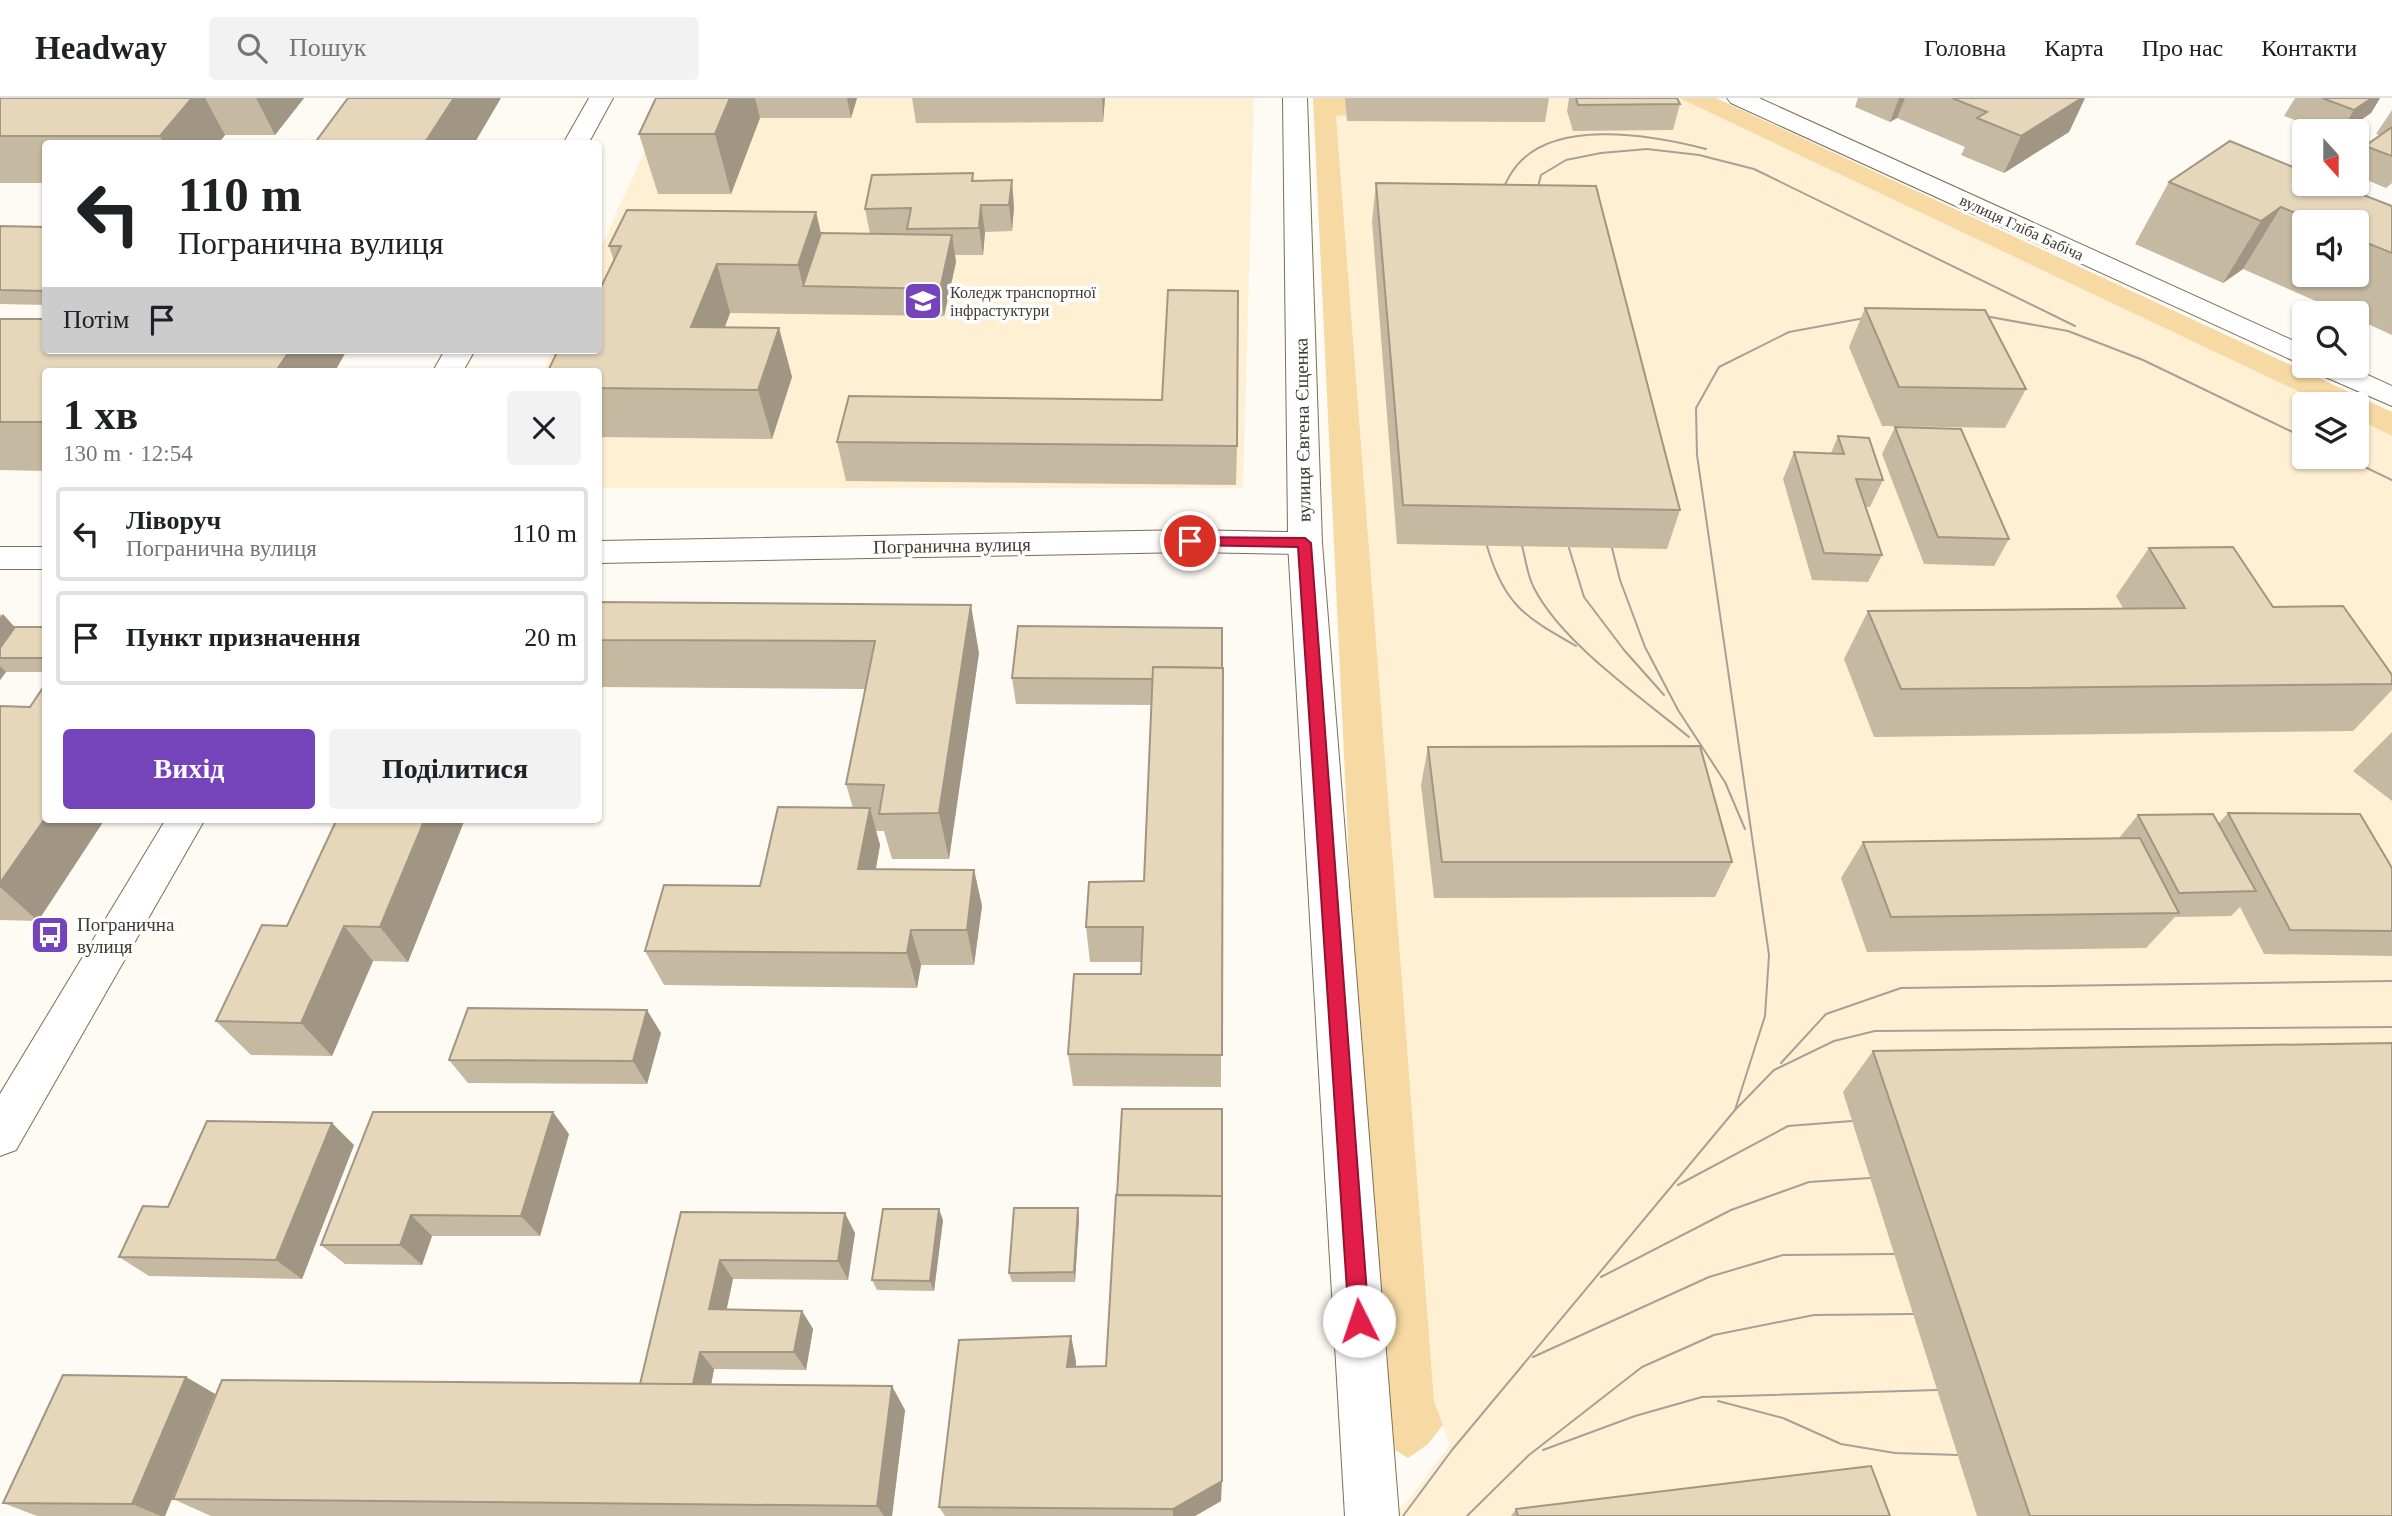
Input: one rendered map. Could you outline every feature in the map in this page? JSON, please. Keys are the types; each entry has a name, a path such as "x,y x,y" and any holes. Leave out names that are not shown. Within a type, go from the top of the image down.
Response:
{"street":[{"path":"577,140 601,98"},
{"name":"вулиця Євгена Єщенка","path":"1295,98 1305,543 1373,1516"},
{"name":"вулиця Гліба Бабіча","path":"1739,98 2292,351"},
{"path":"2350,378 2392,397"},
{"name":"Погранична вулиця","path":"602,552 1190,541 1305,543"},
{"path":"0,558 42,558"},
{"path":"0,1135 184,823"}],"shaded area":[{"name":"Коледж транспортної інфрастуктури","path":"669,98 1254,98 1243,488 602,488 602,368 544,368 551,354 602,354 602,244"},
{"path":"1313,98 1345,98 1347,115 1336,116 1434,1401 1443,1425 1428,1444 1408,1458 1390,1447 1374,1393"},
{"path":"1345,98 1679,98 2300,392 2292,392 2292,469 2369,469 2369,425 2392,436 2392,1516 1390,1516 1406,1503 1450,1445 1434,1401 1336,115 1347,115"},
{"path":"1679,98 1716,98 2292,366 2292,378 2319,378 2349,392 2300,392"},
{"path":"2369,401 2392,412 2392,436 2369,425"}],"building":[{"path":"0,98 192,98 160,136 0,136"},
{"path":"348,98 454,98 427,140 317,140"},
{"path":"656,98 730,98 715,134 639,134"},
{"path":"1576,98 1677,98 1680,104 1578,105"},
{"path":"1952,98 2082,98 2021,136 1977,118 1987,112"},
{"path":"2322,98 2372,98 2354,110"},
{"path":"2392,127 2392,156 2370,148 2370,142"},
{"path":"2230,141 2292,167 2292,196 2366,196 2392,206 2392,253 2369,244 2369,210 2292,212 2281,207 2261,221 2169,182"},
{"path":"973,173 972,181 1012,180 1009,205 981,205 979,228 907,229 911,208 865,209 872,175"},
{"path":"1376,183 1596,186 1680,510 1403,505"},
{"path":"627,210 816,212 798,265 717,264 691,327 779,328 758,390 602,388 602,368 549,368 556,354 602,354 602,285 621,246 609,246"},
{"path":"0,226 42,227 42,291 0,290"},
{"path":"821,233 952,235 940,289 803,286"},
{"path":"1168,290 1238,291 1237,446 837,442 849,396 1162,400"},
{"path":"1865,308 1985,310 2026,389 1899,387"},
{"path":"0,319 42,319 42,354 287,354 278,368 42,368 42,422 0,422"},
{"path":"1895,427 1961,429 2009,539 1938,537"},
{"path":"1838,436 1869,438 1883,480 1856,479 1882,555 1824,553 1794,452 1844,454"},
{"path":"2233,547 2273,607 2343,606 2392,675 2392,684 1901,689 1868,611 2185,608 2149,548"},
{"path":"602,602 971,605 939,813 879,814 884,785 846,784 875,641 602,640"},
{"path":"1018,626 1222,628 1222,668 1153,667 1153,679 1012,678"},
{"path":"15,627 42,627 42,658 0,658 0,648"},
{"path":"1153,667 1223,668 1222,1055 1068,1054 1074,974 1141,974 1143,927 1086,927 1089,882 1144,881"},
{"path":"42,689 42,823 0,883 0,706 30,707"},
{"path":"1700,746 1732,862 1442,862 1428,747"},
{"path":"778,807 870,808 858,869 974,870 967,930 911,930 907,953 645,951 664,885 760,886"},
{"path":"2228,813 2360,814 2392,868 2392,931 2290,930"},
{"path":"2213,814 2256,891 2179,893 2138,815"},
{"path":"335,823 423,823 380,927 344,926 301,1023 216,1021 262,925 287,926"},
{"path":"2140,838 2179,913 1891,917 1863,842"},
{"path":"468,1008 647,1010 633,1061 449,1060"},
{"path":"2392,1043 2392,1516 2030,1516 1873,1051"},
{"path":"1122,1109 1222,1109 1222,1196 1117,1195"},
{"path":"373,1112 553,1112 521,1216 411,1215 400,1245 321,1245"},
{"path":"207,1121 332,1123 276,1260 119,1257 143,1206 168,1207"},
{"path":"1116,1195 1222,1196 1222,1481 1173,1509 939,1507 959,1340 1071,1336 1067,1367 1106,1366"},
{"path":"1014,1208 1078,1208 1074,1272 1009,1273"},
{"path":"883,1209 939,1209 930,1281 872,1280"},
{"path":"681,1212 845,1213 838,1261 720,1260 709,1309 802,1311 794,1352 700,1352 693,1384 640,1384"},
{"path":"63,1375 186,1377 132,1504 3,1503"},
{"path":"222,1380 892,1386 877,1506 173,1499"},
{"path":"1871,1466 1890,1516 1518,1516 1516,1509"}],"tram line":[{"path":"1501,202 1503,190 1512,172 1528,154 1550,143 1575,136 1630,135 1706,149"},
{"path":"1534,203 1541,175 1566,160 1601,153 1647,149 1699,155 1754,169 2075,326"},
{"path":"1968,313 2068,331 2143,360 2292,432"},
{"path":"1735,1110 1765,1016 1769,955 1697,455 1696,408 1719,367 1789,332 1881,315"},
{"path":"2369,469 2392,480"},
{"path":"1487,546 1509,596 1530,617 1576,646"},
{"path":"1522,546 1534,588 1563,629 1604,668 1689,737"},
{"path":"1569,548 1584,597 1624,650 1664,695"},
{"path":"1612,548 1620,580 1645,647 1678,710 1725,782 1745,829"},
{"path":"1781,1063 1826,1014 1901,988 2392,981"},
{"path":"1735,1110 1774,1070 1834,1041 1875,1031 2392,1027"},
{"path":"1403,1516 1452,1450 1735,1110"},
{"path":"1678,1185 1788,1126 1852,1121"},
{"path":"1601,1277 1731,1210 1809,1182 1870,1178"},
{"path":"1533,1357 1709,1277 1783,1255 1895,1254"},
{"path":"1467,1516 1529,1455 1642,1367 1714,1335 1814,1315 1913,1314"},
{"path":"1543,1450 1635,1416 1702,1397 1937,1390"},
{"path":"1718,1401 1783,1418 1841,1444 1895,1453 1958,1455"}],"place":[{"name":"Коледж транспортної інфрастуктури","path":"923,301"},
{"name":"Погранична вулиця","path":"50,935"}],"route":[{"path":"1190,541 1305,543 1359,1321"}]}
